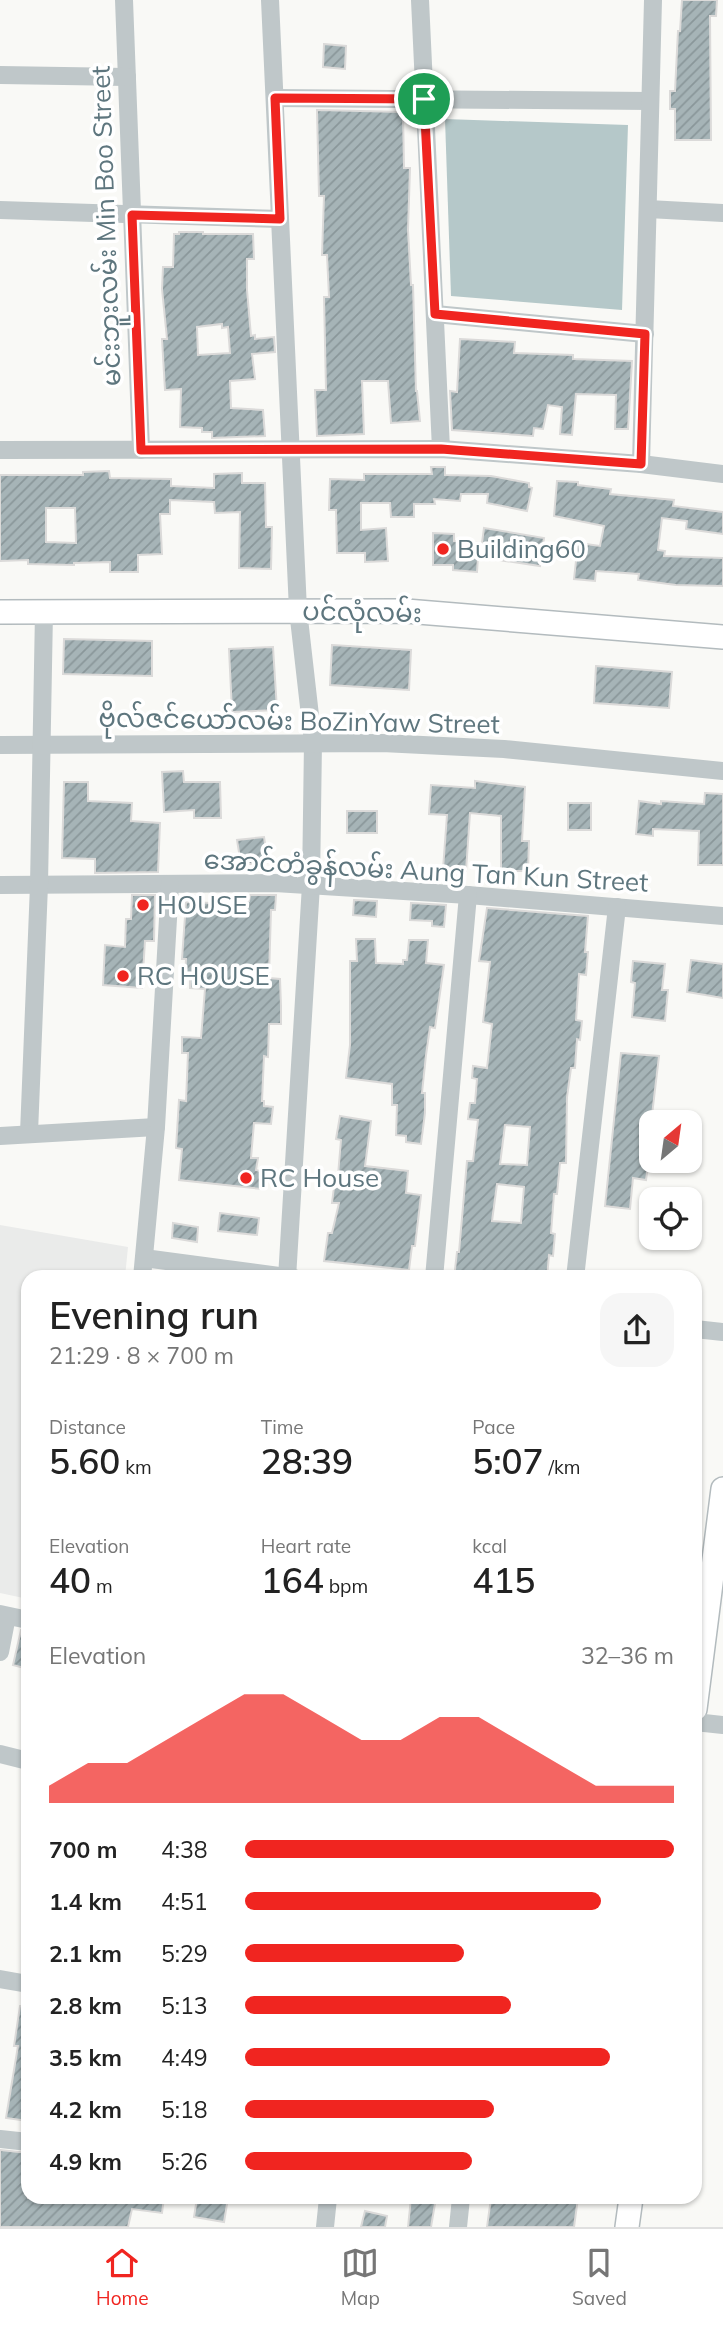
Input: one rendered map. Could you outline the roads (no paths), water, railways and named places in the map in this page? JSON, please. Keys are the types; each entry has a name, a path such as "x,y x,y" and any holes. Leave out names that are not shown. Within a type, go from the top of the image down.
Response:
{"main road":[{"name":"ပင်လုံလမ်း","path":"0,612 406,611 723,637"},
{"path":"702,1670 717,1586 723,1489"},
{"path":"627,2227 630,2204"}],"street":[{"name":"မင်းဘူးလမ်း Min Boo Street","path":"124,0 141,450"},
{"path":"270,0 298,610 313,742 311,885 289,1270"},
{"path":"420,0 441,449"},
{"path":"641,464 653,0"},
{"path":"0,75 127,77"},
{"path":"275,98 650,101"},
{"path":"648,209 723,213"},
{"path":"0,210 280,219"},
{"path":"435,314 645,334"},
{"path":"0,450 441,449 641,464 723,474"},
{"path":"29,1133 39,885 44,612"},
{"name":"ဗိုလ်ဇင်ယော်လမ်း BoZinYaw Street","path":"0,745 382,743 504,749 723,771"},
{"path":"143,1270 156,1126 170,884"},
{"name":"အောင်တံခွန်လမ်း Aung Tan Kun Street","path":"0,885 311,885 723,916"},
{"path":"435,1270 468,895"},
{"path":"576,1270 617,907"},
{"path":"0,1136 156,1126"},
{"path":"144,1258 236,1270"},
{"path":"702,1330 723,1332"},
{"path":"0,1652 3,1615 21,1619"},
{"path":"702,1723 723,1725"},
{"path":"0,1754 21,1759"},
{"path":"0,1979 21,1983"},
{"path":"0,2139 21,2141"},
{"path":"325,2227 327,2204"},
{"path":"458,2227 460,2204"}],"place":[{"name":"Building60","path":"443,549"},
{"name":"HOUSE","path":"143,905"},
{"name":"RC HOUSE","path":"123,976"},
{"name":"RC House","path":"246,1178"}]}
